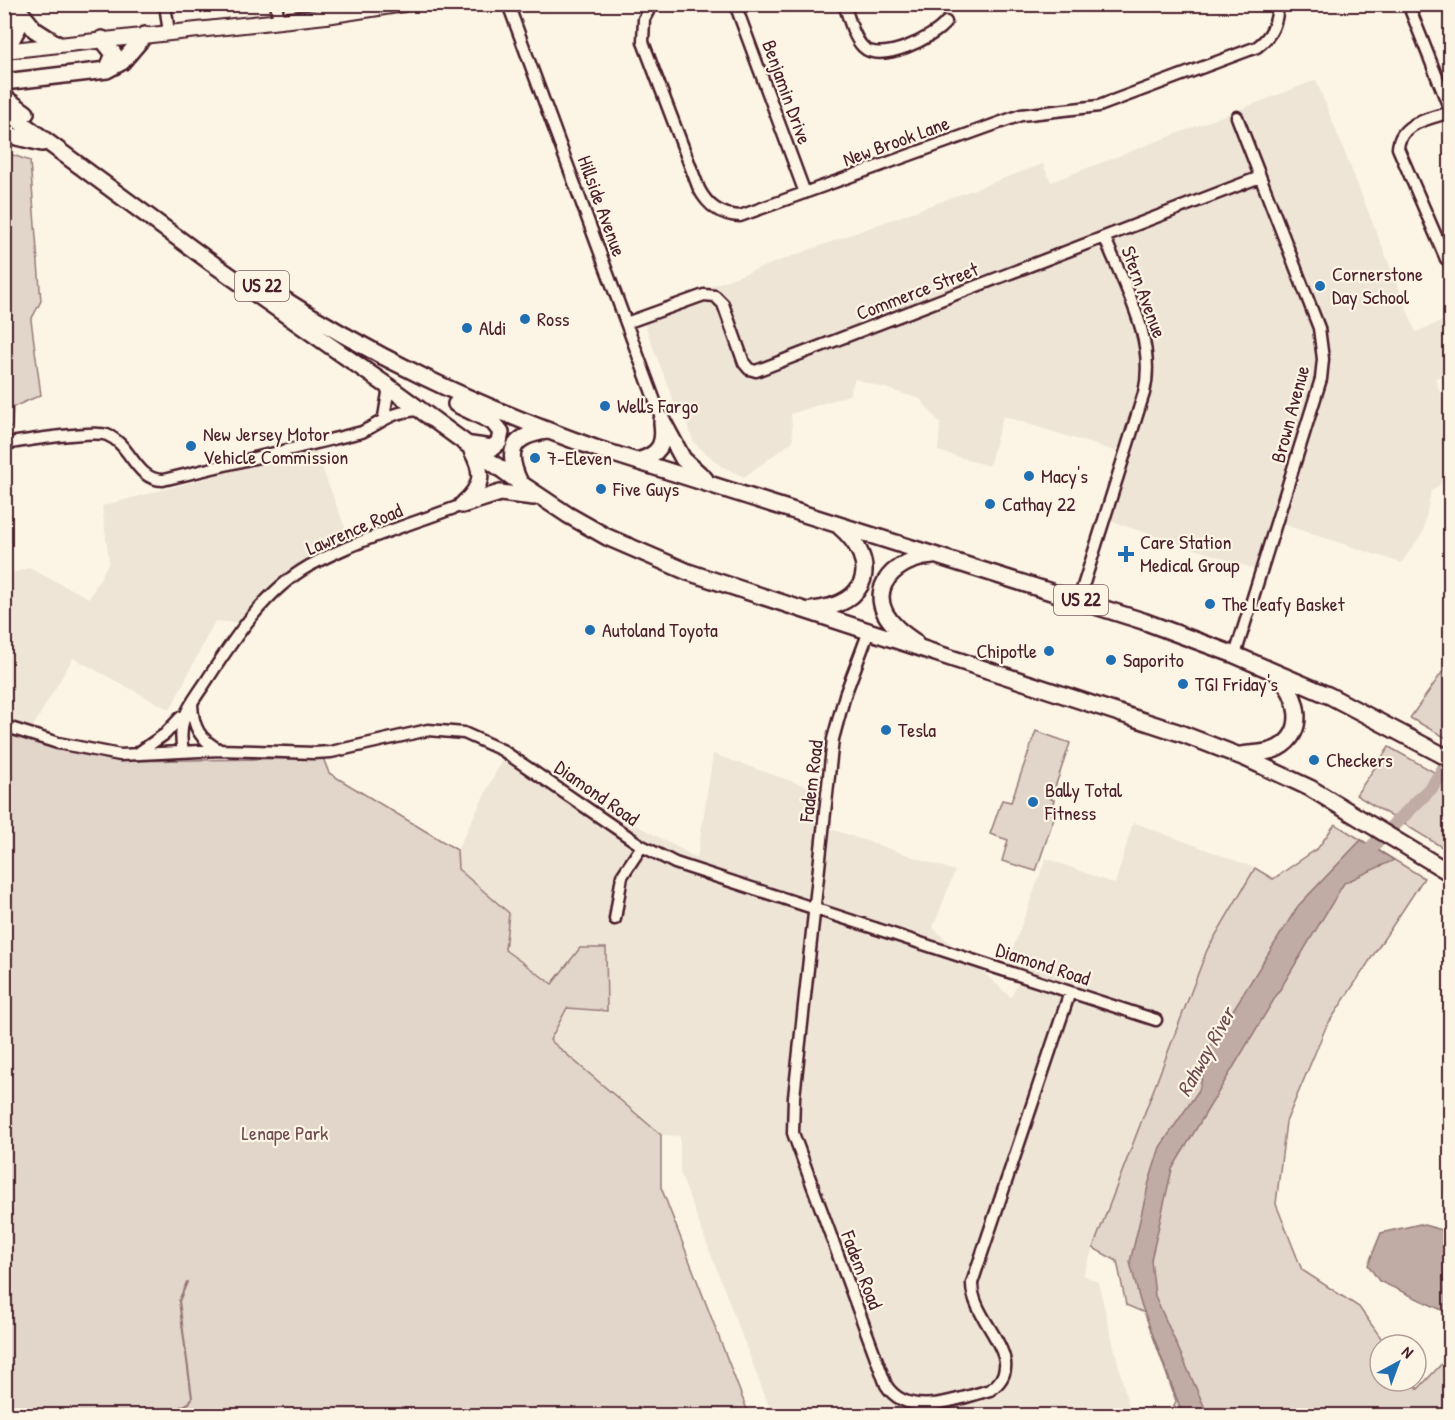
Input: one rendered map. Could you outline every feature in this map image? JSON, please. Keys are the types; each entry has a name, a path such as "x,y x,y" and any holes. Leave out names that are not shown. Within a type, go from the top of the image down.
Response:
{"highway":[{"path":"15,6 35,30 57,44"},
{"path":"5,50 18,28 15,6"},
{"path":"4,82 107,70 122,62 145,35"},
{"path":"102,39 114,54 107,70"},
{"path":"31,117 22,95 26,87 35,79"},
{"name":"US 22","path":"4,97 243,274 328,327 398,366 458,395 547,431 1079,599 1235,655 1364,713 1450,759"},
{"name":"US 22","path":"4,110 209,261 389,387 541,498 594,530 648,556 1238,755 1310,788 1450,873"},
{"path":"4,134 21,136 56,148"},
{"path":"398,366 431,390 493,422 501,432 499,441 492,448 466,444"},
{"path":"637,461 651,457 661,448 664,436 662,420"},
{"path":"662,420 683,459 712,484"},
{"path":"520,483 512,464 515,445 526,435 547,431"},
{"path":"462,505 476,492 482,476 478,463 466,444"},
{"path":"462,505 500,493 541,498"},
{"path":"807,611 842,603 854,594 862,581 865,566 861,551 852,538 836,523"},
{"path":"926,650 893,624 884,612 882,597 886,582 898,566 915,558 939,555"},
{"path":"1238,755 1278,748 1294,730 1298,714 1296,703 1290,690 1275,672"}],"main road":[{"path":"5,50 279,21 404,4"}],"street":[{"path":"165,4 169,33"},
{"path":"276,4 279,21"},
{"name":"Hillside Avenue","path":"508,4 662,420"},
{"name":"New Brook Lane","path":"652,4 644,19 643,42 703,197 717,210 740,216 1021,115 1099,106 1257,47 1270,34 1276,22 1278,4"},
{"name":"Benjamin Drive","path":"735,4 805,193"},
{"path":"844,4 857,38 864,48 875,53 887,53 934,35 946,22"},
{"path":"1408,4 1450,111 1406,129 1398,141 1398,148 1446,259"},
{"name":"Brown Avenue","path":"1235,655 1321,380 1323,359 1319,328 1237,117"},
{"name":"Commerce Street","path":"626,323 704,295 715,296 723,304 744,363 749,369 756,371 1260,177"},
{"name":"Stern Avenue","path":"1079,599 1143,396 1148,373 1143,333 1105,238"},
{"path":"384,417 389,387"},
{"path":"4,444 73,437 81,433 103,433 119,442 146,475 154,480 163,480 362,432 384,417 401,411 420,410"},
{"name":"Lawrence Road","path":"136,754 165,734 183,715 235,639 267,599 308,566 462,505"},
{"name":"Fadem Road","path":"869,631 845,695 833,739 794,1097 793,1133 886,1385 895,1398 908,1405 926,1407 990,1390 997,1385 1005,1373 1005,1355 975,1305 971,1294 972,1280 1070,992"},
{"path":"192,704 192,719 198,734 220,750"},
{"path":"183,715 180,730 183,751"},
{"name":"Diamond Road","path":"4,726 88,750 120,756 220,750 330,752 428,730 464,733 502,750 642,846 675,863 1156,1020"},
{"path":"615,919 622,876 642,846"}],"shaded area":[{"path":"1316,80 1416,332 1450,318 1450,372 1435,379 1450,418 1450,477 1431,491 1423,533 1401,563 1276,522 1261,571 1104,519 1124,454 1003,416 989,466 938,451 940,423 920,399 855,379 849,395 791,414 793,441 744,477 721,466 694,443 682,411 678,412 676,408 640,312 1043,164 1051,182"},
{"path":"315,449 354,551 315,567 250,624 215,621 170,710 73,658 27,737 5,731 5,575 29,568 89,598 109,562 102,506"},
{"path":"505,754 697,858 713,754 826,793 822,826 955,871 933,928 1011,997 1020,978 1004,973 1046,858 1115,884 1133,822 1255,868 1207,950 1083,1275 1098,1282 1131,1415 772,1415 680,1173 680,1136 661,1135 550,1040 567,1008 580,949 552,984 505,950 509,913 458,869 457,850"},
{"path":"1361,840 1394,860 1344,883 1172,1169 1151,1260 1155,1296 1208,1415 1183,1415 1140,1301 1130,1262 1149,1182 1160,1147 1199,1090 1210,1047 1298,906"},
{"path":"1420,1224 1450,1232 1450,1300 1446,1312 1379,1281 1368,1265 1381,1233"}],"green space":[{"path":"4,154 30,161 41,301 31,320 41,395 13,407 12,427 5,430"},
{"path":"1450,661 1450,740 1410,718"},
{"name":"Lenape Park","path":"4,731 120,761 323,758 329,773 457,850 458,869 509,913 505,950 552,984 580,948 606,948 607,1011 567,1008 550,1040 661,1135 661,1187 749,1415 5,1415"},
{"name":"Bally Total Fitness","path":"1036,731 1070,743 1051,799 1054,800 1051,810 1056,812 1036,871 1002,861 1008,840 990,834 1002,800 1011,802"},
{"path":"1389,747 1450,781 1450,852 1356,795"},
{"path":"1335,824 1424,878 1326,1027 1286,1122 1276,1204 1302,1270 1359,1307 1377,1333 1368,1333 1368,1393 1428,1393 1428,1378 1450,1355 1450,1415 1170,1415 1176,1401 1145,1313 1126,1305 1117,1261 1093,1248 1207,950 1255,868 1273,879 1318,848"}],"waterway":[{"name":"Rahway River","path":"1360,859 1432,787 1450,759"},
{"path":"164,1416 189,1403 192,1398 179,1301 187,1282"}],"place":[{"name":"Cornerstone Day School","path":"1320,286"},
{"name":"Ross","path":"525,319"},
{"name":"Aldi","path":"467,328"},
{"name":"Wells Fargo","path":"605,406"},
{"name":"New Jersey Motor Vehicle Commission","path":"191,446"},
{"name":"7-Eleven","path":"535,458"},
{"name":"Macy's","path":"1029,476"},
{"name":"Five Guys","path":"601,489"},
{"name":"Cathay 22","path":"990,504"},
{"name":"Care Station Medical Group","path":"1126,554"},
{"name":"The Leafy Basket","path":"1210,604"},
{"name":"Autoland Toyota","path":"590,630"},
{"name":"Chipotle","path":"1049,651"},
{"name":"Saporito","path":"1111,660"},
{"name":"TGI Friday's","path":"1183,684"},
{"name":"Tesla","path":"886,730"},
{"name":"Checkers","path":"1314,760"},
{"name":"Bally Total Fitness","path":"1033,802"}]}
